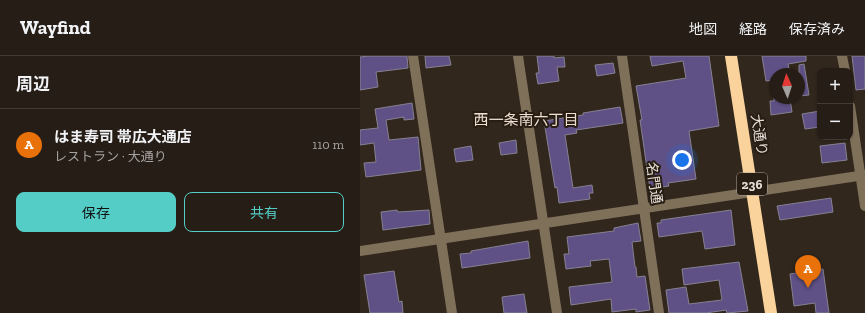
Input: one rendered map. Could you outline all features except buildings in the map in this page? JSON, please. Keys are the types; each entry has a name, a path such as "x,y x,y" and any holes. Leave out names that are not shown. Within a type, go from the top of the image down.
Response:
{"highway":[{"name":"大通り","path":"731,56 771,313"}],"street":[{"path":"413,56 452,313"},
{"path":"518,56 542,223 557,313"},
{"name":"名門通","path":"622,56 659,313"},
{"path":"842,56 844,68"},
{"path":"853,122 863,175 865,206"},
{"path":"360,251 863,175"}],"place":[{"name":"はま寿司 帯広大通店","path":"808,288"}],"district":[{"name":"西一条南六丁目","path":"526,120"}]}
